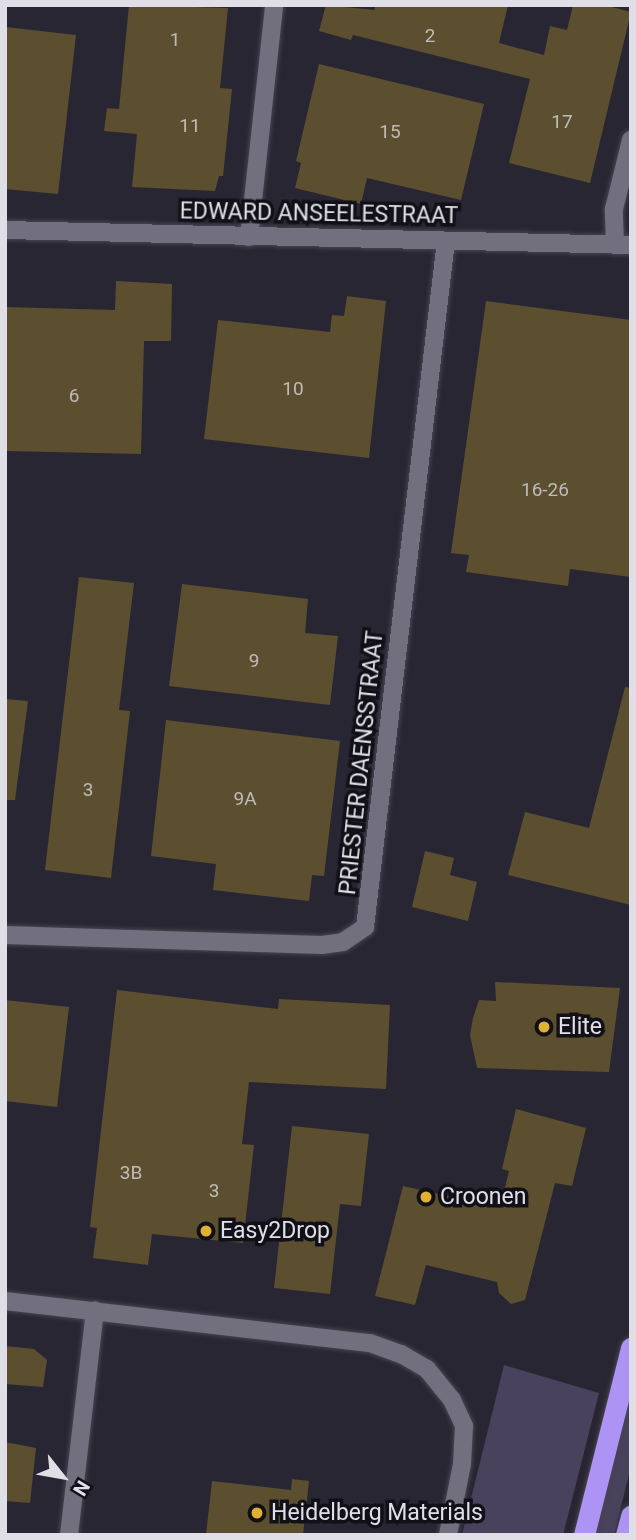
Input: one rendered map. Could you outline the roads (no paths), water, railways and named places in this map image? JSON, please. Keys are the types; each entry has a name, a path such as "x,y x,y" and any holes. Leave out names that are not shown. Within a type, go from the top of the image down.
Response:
{"highway":[{"path":"584,1535 631,1348"},
{"path":"626,1535 631,1516"}],"street":[{"path":"249,237 274,5"},
{"path":"623,245 614,209 631,140"},
{"name":"EDWARD ANSEELESTRAAT","path":"5,230 623,245"},
{"name":"PRIESTER DAENSSTRAAT","path":"5,936 322,945 343,942 365,927 446,241"},
{"path":"5,1301 370,1343 427,1370 452,1400 464,1426 462,1464 448,1535"},
{"path":"69,1535 95,1311"}],"place":[{"name":"Elite","path":"544,1027"},
{"name":"Croonen","path":"426,1197"},
{"name":"Easy2Drop","path":"206,1231"},
{"name":"Heidelberg Materials","path":"257,1513"}]}
